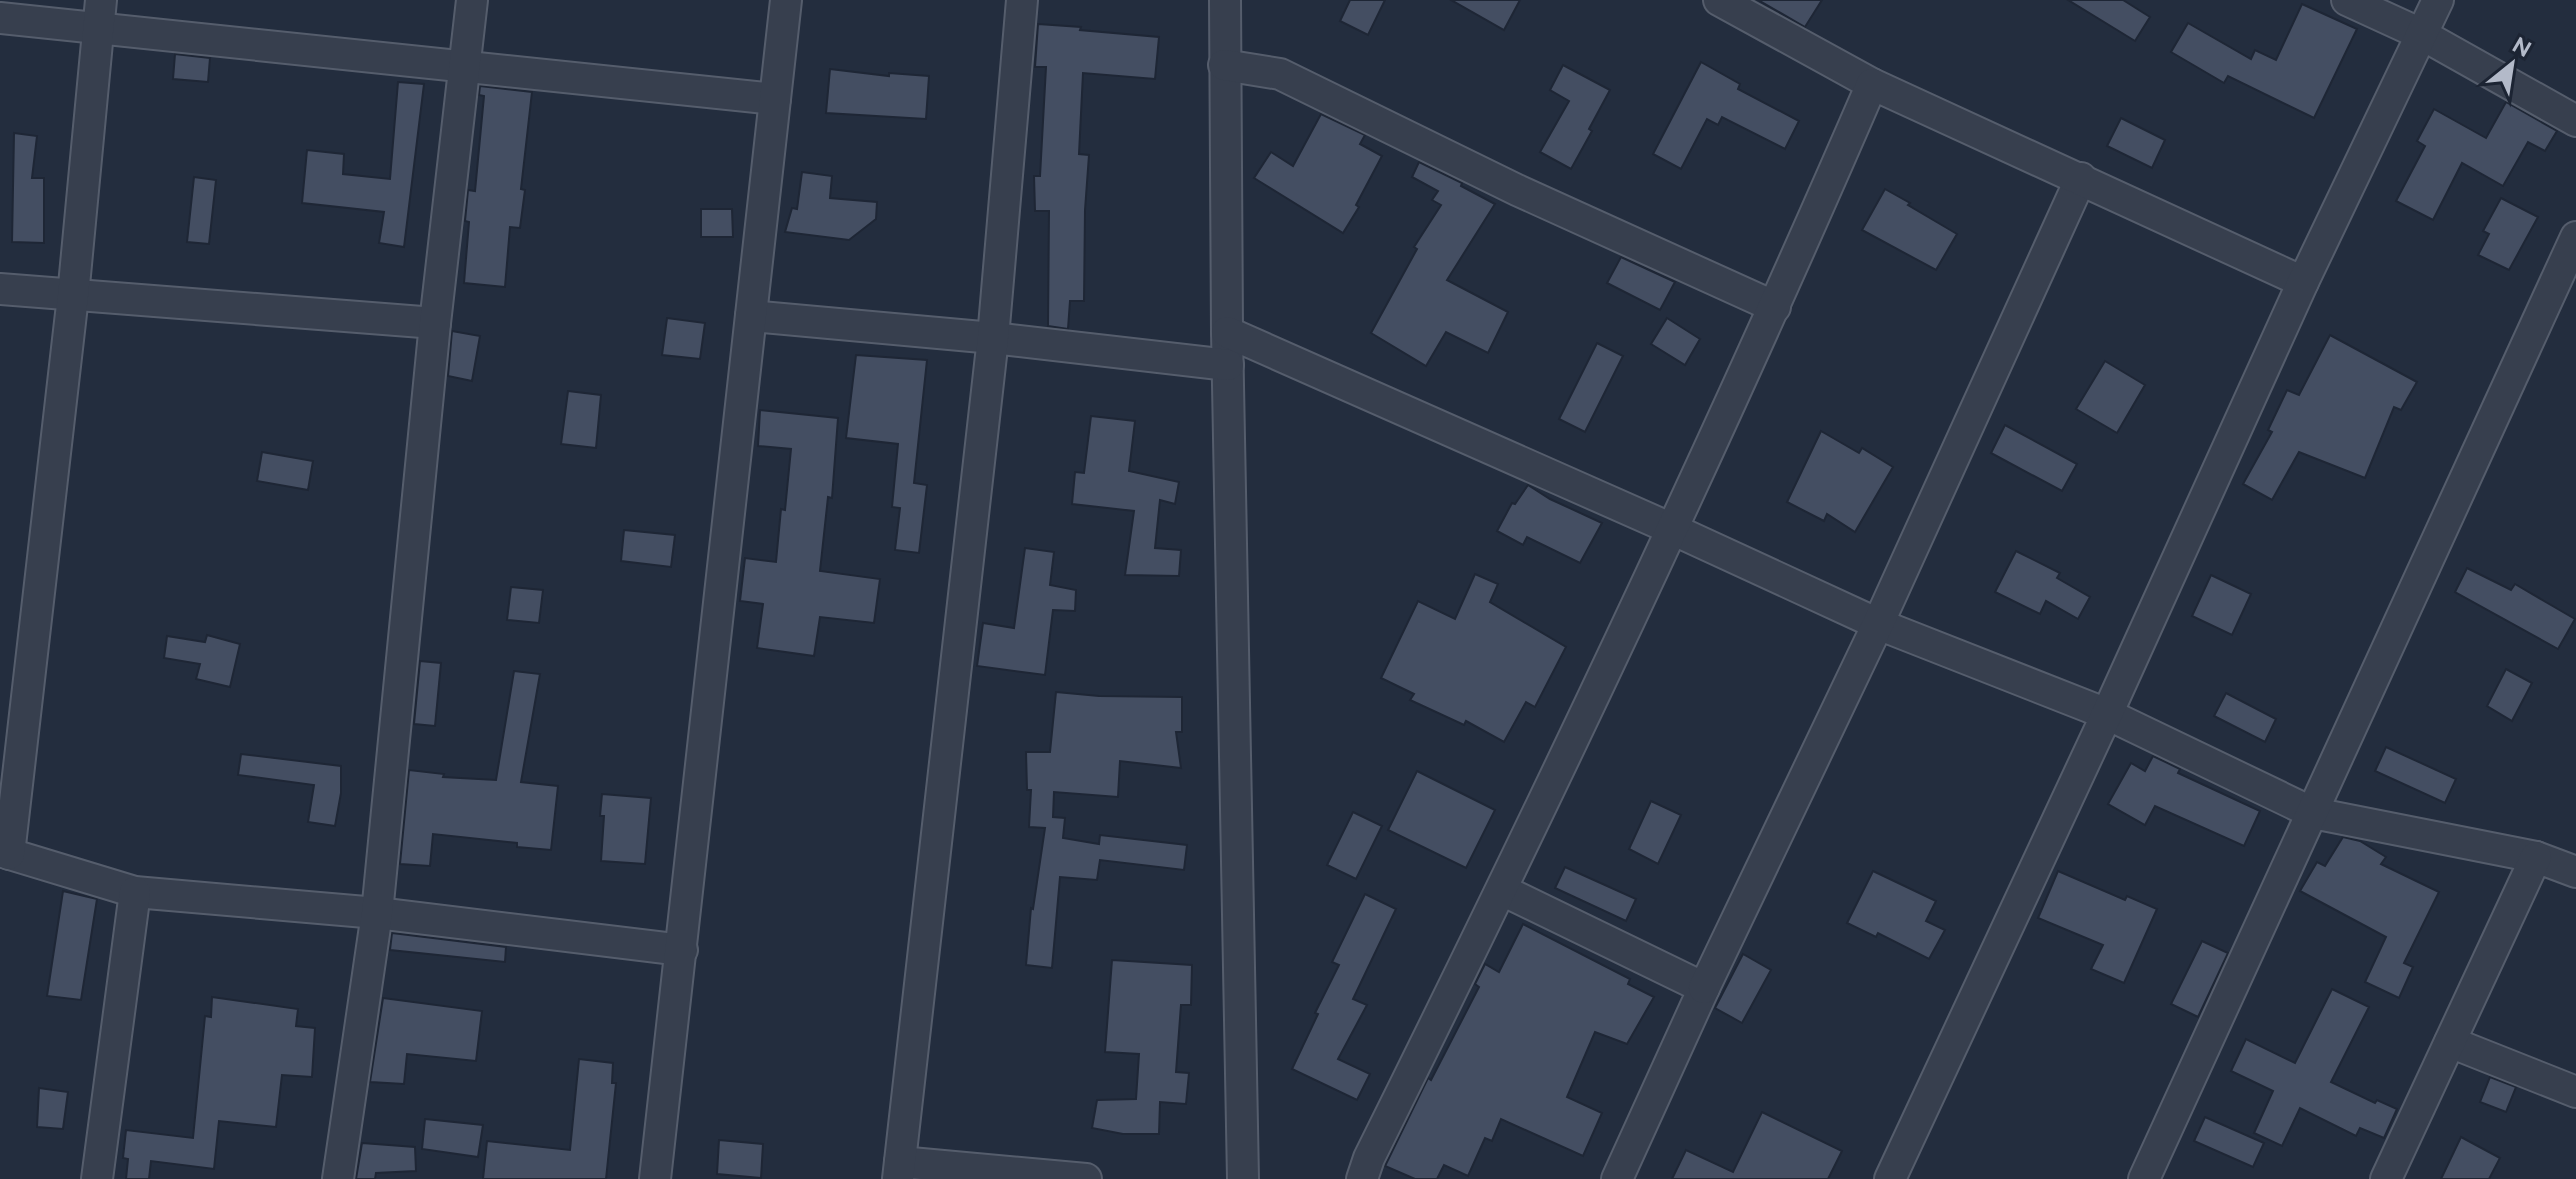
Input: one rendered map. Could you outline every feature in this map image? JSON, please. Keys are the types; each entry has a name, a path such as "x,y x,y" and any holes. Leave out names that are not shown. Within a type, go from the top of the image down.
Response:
{"street":[{"path":"338,1179 377,913 435,323 472,0"},
{"path":"655,1179 786,0"},
{"path":"1022,0 993,338 899,1171 1086,1179"},
{"path":"1225,0 1227,332 1243,1179"},
{"path":"1719,0 1872,84 2303,282"},
{"path":"2347,0 2421,34 2576,121"},
{"path":"1890,1179 2107,714 2303,282 2438,0"},
{"path":"100,15 73,296 4,853 135,892 377,913 682,950"},
{"path":"0,18 100,15 466,66 775,99"},
{"path":"1224,65 1280,74 1517,190 1775,307"},
{"path":"1362,1179 1369,1158 1502,890 1672,529 1775,307 1872,84"},
{"path":"1617,1179 1704,988 1878,624 2081,178"},
{"path":"2144,1179 2576,237"},
{"path":"0,289 435,323"},
{"path":"751,316 993,338 1228,365"},
{"path":"1227,332 1878,624 2107,714 2313,813 2536,857 2576,872"},
{"path":"2386,1179 2536,857"},
{"path":"1502,890 1704,988"},
{"path":"97,1179 135,892"},
{"path":"2450,1042 2576,1092"}],"building":[{"path":"1350,0 1385,0 1368,35 1340,21"},
{"path":"1451,0 1520,0 1504,30"},
{"path":"1758,0 1822,0 1805,27"},
{"path":"2068,0 2123,0 2150,17 2135,41"},
{"path":"2302,4 2357,29 2314,118 2228,76 2224,83 2171,52 2188,23 2251,59 2255,50 2276,60"},
{"path":"1038,24 1159,37 1155,79 1083,73 1079,154 1089,155 1084,301 1070,301 1068,329 1048,326 1049,211 1035,211 1034,176 1040,176 1046,67 1035,67"},
{"path":"175,54 210,58 208,82 173,79"},
{"path":"1701,62 1740,84 1738,89 1799,121 1785,149 1722,117 1718,125 1707,119 1681,169 1653,154"},
{"path":"1563,65 1610,90 1571,169 1540,152 1569,101 1550,90"},
{"path":"830,69 889,76 889,73 929,76 926,119 826,113"},
{"path":"398,82 424,84 404,247 379,243 384,212 302,203 307,150 344,154 343,174 390,179"},
{"path":"480,86 532,92 521,189 525,190 520,228 510,227 505,287 464,283 468,190 475,191 484,96 479,95"},
{"path":"2506,102 2557,131 2545,151 2528,142 2503,186 2462,163 2433,220 2396,201 2425,146 2417,141 2434,109 2486,138"},
{"path":"1321,114 1365,135 1360,144 1382,156 1356,205 1359,207 1343,233 1254,178 1271,152 1293,166"},
{"path":"2121,118 2165,140 2152,168 2107,146"},
{"path":"14,133 37,136 32,178 44,178 44,243 12,242"},
{"path":"1419,162 1462,183 1461,186 1495,204 1447,280 1508,312 1488,353 1446,332 1426,366 1371,333 1417,249 1414,247 1441,205 1432,200 1438,191 1412,177"},
{"path":"802,172 832,176 830,198 877,202 876,219 849,240 785,232 792,208 797,209"},
{"path":"194,177 216,180 209,244 187,242"},
{"path":"1885,189 1957,234 1936,270 1862,230"},
{"path":"2501,198 2538,217 2509,270 2478,255 2489,234 2483,231"},
{"path":"701,209 732,209 733,237 701,237"},
{"path":"1621,257 1675,282 1660,310 1607,283"},
{"path":"667,318 705,323 700,359 662,355"},
{"path":"1667,318 1700,339 1685,365 1651,344"},
{"path":"452,331 480,336 472,381 448,376"},
{"path":"2330,335 2417,382 2401,410 2394,407 2365,478 2299,452 2272,500 2243,484 2272,432 2268,430 2287,390 2299,395"},
{"path":"1597,343 1623,356 1585,432 1559,419"},
{"path":"856,355 927,360 914,483 927,485 919,553 895,550 900,508 892,507 898,444 846,438"},
{"path":"2105,361 2145,385 2117,433 2076,409"},
{"path":"568,391 601,395 596,448 561,444"},
{"path":"760,410 838,418 832,498 828,497 820,571 880,579 874,623 820,617 814,656 757,648 763,604 740,601 745,558 776,562 781,509 785,510 791,449 758,446"},
{"path":"1091,416 1135,421 1129,471 1179,482 1175,504 1160,500 1155,548 1181,550 1179,576 1125,575 1134,511 1072,504 1075,472 1084,473"},
{"path":"2005,425 2077,464 2062,491 1991,453"},
{"path":"1821,431 1859,453 1862,448 1893,467 1855,532 1827,514 1824,521 1787,502"},
{"path":"262,452 313,461 308,490 257,481"},
{"path":"1528,485 1550,499 1602,523 1580,563 1527,537 1523,545 1497,531 1512,503 1515,504"},
{"path":"624,530 675,535 671,567 621,561"},
{"path":"1025,548 1054,552 1050,585 1076,590 1075,611 1053,610 1045,675 977,666 983,623 1014,628"},
{"path":"2016,551 2060,573 2057,578 2090,597 2078,619 2046,601 2040,614 1995,592"},
{"path":"2467,568 2511,590 2515,584 2575,619 2558,649 2455,592"},
{"path":"1475,574 1498,584 1490,602 1566,647 1535,707 1526,702 1504,742 1466,721 1464,725 1410,700 1414,694 1381,678 1418,601 1455,619"},
{"path":"2211,575 2251,594 2232,635 2192,616"},
{"path":"511,587 543,590 539,623 507,620"},
{"path":"207,635 240,644 230,687 196,679 200,664 164,658 167,636 205,642"},
{"path":"420,661 441,663 435,726 414,724"},
{"path":"2506,669 2532,683 2512,721 2487,706"},
{"path":"514,671 540,674 521,782 558,786 551,850 433,834 430,866 400,864 409,770 444,774 443,777 496,780"},
{"path":"1056,692 1182,697 1182,732 1176,732 1181,768 1120,761 1118,797 1054,792 1053,817 1065,818 1063,838 1099,844 1100,835 1187,845 1184,870 1100,860 1097,880 1060,877 1052,968 1026,965 1031,908 1045,828 1029,827 1031,790 1027,790 1026,752 1050,752"},
{"path":"2226,693 2276,719 2265,742 2214,716"},
{"path":"2386,747 2456,779 2445,803 2375,771"},
{"path":"241,754 341,766 341,793 335,826 308,822 314,785 238,775"},
{"path":"2153,756 2180,769 2178,773 2260,811 2244,846 2155,806 2145,825 2108,804 2131,763 2145,771"},
{"path":"1417,771 1495,810 1466,868 1388,830"},
{"path":"602,794 651,798 645,864 601,861"},
{"path":"1651,801 1681,815 1658,864 1629,849"},
{"path":"1353,812 1382,826 1356,879 1327,865"},
{"path":"2343,837 2360,841 2386,857 2381,864 2439,892 2404,963 2413,967 2399,998 2365,982 2386,937 2300,891 2317,862 2325,866"},
{"path":"1565,867 1636,899 1626,921 1555,888"},
{"path":"1873,871 1936,901 1926,921 1945,930 1929,959 1878,933 1876,937 1847,923"},
{"path":"2058,871 2125,900 2127,896 2157,909 2124,983 2091,969 2103,945 2038,918"},
{"path":"63,891 97,899 81,1000 47,996"},
{"path":"1365,894 1396,909 1353,999 1367,1005 1338,1059 1370,1074 1357,1100 1292,1069 1339,965 1332,962"},
{"path":"1523,924 1630,979 1628,984 1654,997 1627,1044 1595,1032 1567,1097 1602,1113 1583,1156 1501,1119 1492,1141 1485,1138 1468,1176 1444,1165 1437,1179 1415,1179 1385,1166 1428,1078 1431,1080 1479,987 1475,984 1485,964 1499,972"},
{"path":"392,933 506,947 505,962 390,950"},
{"path":"2202,941 2228,953 2198,1017 2171,1004"},
{"path":"1743,954 1771,970 1742,1023 1715,1008"},
{"path":"1112,960 1192,965 1191,1005 1181,1005 1176,1072 1189,1073 1186,1104 1160,1102 1159,1134 1123,1134 1092,1128 1097,1100 1136,1099 1139,1054 1105,1052"},
{"path":"2332,989 2369,1007 2331,1082 2375,1103 2377,1100 2397,1109 2384,1138 2360,1128 2356,1136 2300,1108 2282,1146 2254,1133 2273,1091 2231,1071 2246,1039 2295,1063"},
{"path":"212,997 298,1009 296,1026 315,1028 312,1077 282,1075 276,1127 219,1121 214,1169 151,1161 149,1179 126,1179 128,1159 123,1158 126,1130 193,1138 205,1016 211,1017"},
{"path":"383,998 482,1011 476,1061 407,1054 404,1084 370,1082"},
{"path":"579,1059 613,1063 612,1083 616,1083 606,1179 483,1179 487,1141 570,1150"},
{"path":"2490,1077 2516,1087 2506,1112 2480,1102"},
{"path":"39,1088 68,1092 63,1129 37,1127"},
{"path":"1762,1112 1842,1151 1828,1179 1672,1179 1686,1150 1733,1172"},
{"path":"2205,1117 2264,1143 2253,1167 2194,1141"},
{"path":"425,1119 483,1125 478,1157 422,1149"},
{"path":"2461,1137 2500,1158 2489,1179 2441,1179"},
{"path":"719,1140 763,1144 761,1178 717,1174"},
{"path":"362,1143 415,1147 416,1171 376,1173 375,1179 356,1179"}]}
